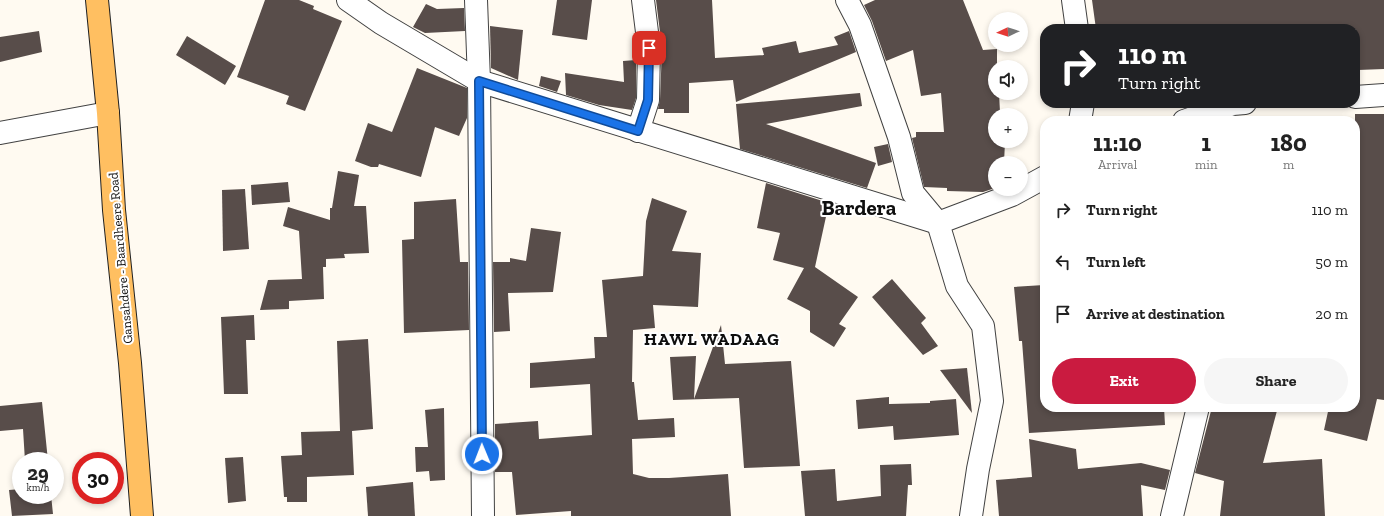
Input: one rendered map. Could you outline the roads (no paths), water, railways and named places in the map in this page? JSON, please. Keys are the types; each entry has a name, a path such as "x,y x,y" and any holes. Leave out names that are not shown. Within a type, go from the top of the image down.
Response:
{"main road":[{"name":"Gansahdere - Baardheere Road","path":"97,0 108,113 114,210 130,363 142,516"}],"street":[{"path":"348,0 381,23 479,81 938,223 1012,195 1040,179"},
{"path":"476,0 479,81 483,516"},
{"path":"638,131 648,100 649,48 643,0"},
{"path":"847,0 860,25 896,129 913,192 938,223 957,286 982,326 992,401 978,470 971,516"},
{"path":"1073,0 1076,24"},
{"path":"1360,97 1384,95"},
{"path":"1206,116 1237,109"},
{"path":"0,133 108,113"},
{"path":"1172,516 1197,412"}],"district":[{"name":"Bardera","path":"859,208"},
{"name":"HAWL WADAAG","path":"712,339"}]}
